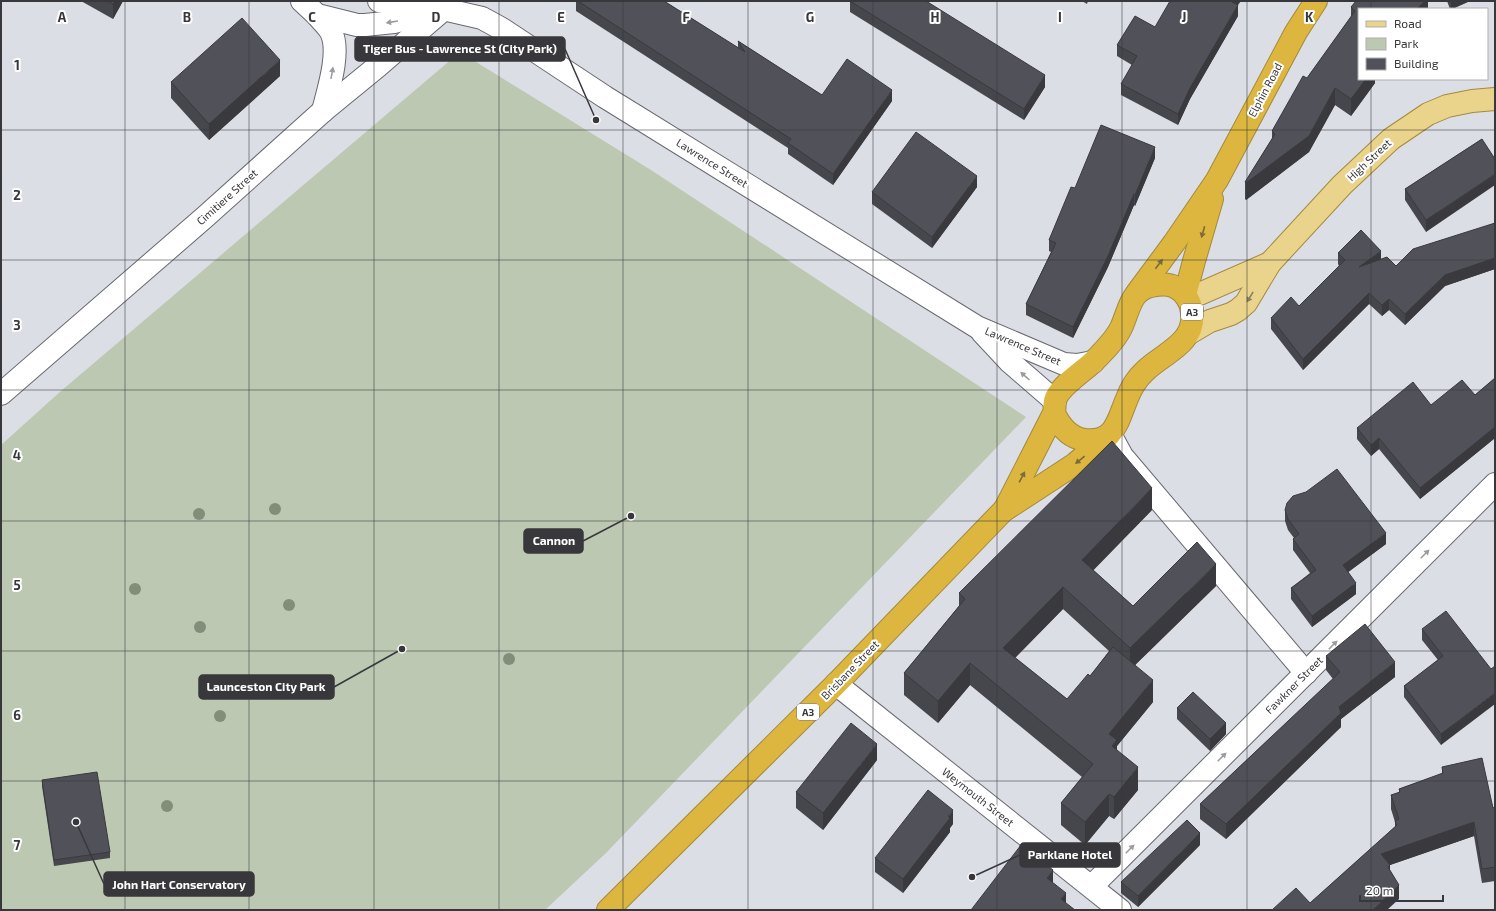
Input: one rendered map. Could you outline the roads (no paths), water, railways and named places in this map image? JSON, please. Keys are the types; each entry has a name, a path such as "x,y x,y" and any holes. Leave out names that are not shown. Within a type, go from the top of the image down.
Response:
{"highway":[{"name":"Elphin Road","path":"1135,295 1174,243 1217,180 1292,39 1316,1"},
{"name":"Elphin Road","path":"1187,297 1194,261 1217,180"},
{"name":"A3","path":"1055,407 1060,392 1093,362 1121,328 1131,301 1135,295 1152,285 1174,286 1187,297 1191,306 1193,320 1188,334 1177,347 1154,362 1138,378 1126,400 1118,422 1110,434"},
{"path":"1055,407 1063,428 1073,436 1082,440 1096,440 1110,434"},
{"name":"Brisbane Street","path":"1003,511 1055,407"},
{"name":"Brisbane Street","path":"608,910 836,684 1003,511 1075,464 1110,434"}],"main road":[{"name":"High Street","path":"1188,334 1210,321 1231,314 1246,303 1270,263 1342,185 1391,139 1428,114 1447,106 1495,98"},
{"name":"High Street","path":"1187,297 1270,263"}],"street":[{"name":"Lawrence Street","path":"379,1 449,5 482,18 502,29 605,97 977,327 1064,364 1077,366 1093,362"},
{"name":"Lawrence Street","path":"310,8 357,25 365,25 394,22 449,5"},
{"name":"Cimitiere Street","path":"1,394 205,217 323,111 449,5"},
{"path":"310,8 331,32 334,45 334,63 323,111"},
{"name":"Lawrence Street","path":"977,327 1055,407"},
{"path":"1110,434 1122,456 1306,673"},
{"name":"Fawkner Street","path":"1092,886 1495,484"},
{"name":"Weymouth Street","path":"836,684 1092,886 1120,910"}],"place":[{"name":"Tiger Bus - Lawrence St (City Park)","path":"596,120"},
{"name":"Cannon","path":"631,516"},
{"name":"Launceston City Park","path":"402,649"},
{"name":"John Hart Conservatory","path":"76,822"},
{"name":"Parklane Hotel","path":"972,877"}]}
